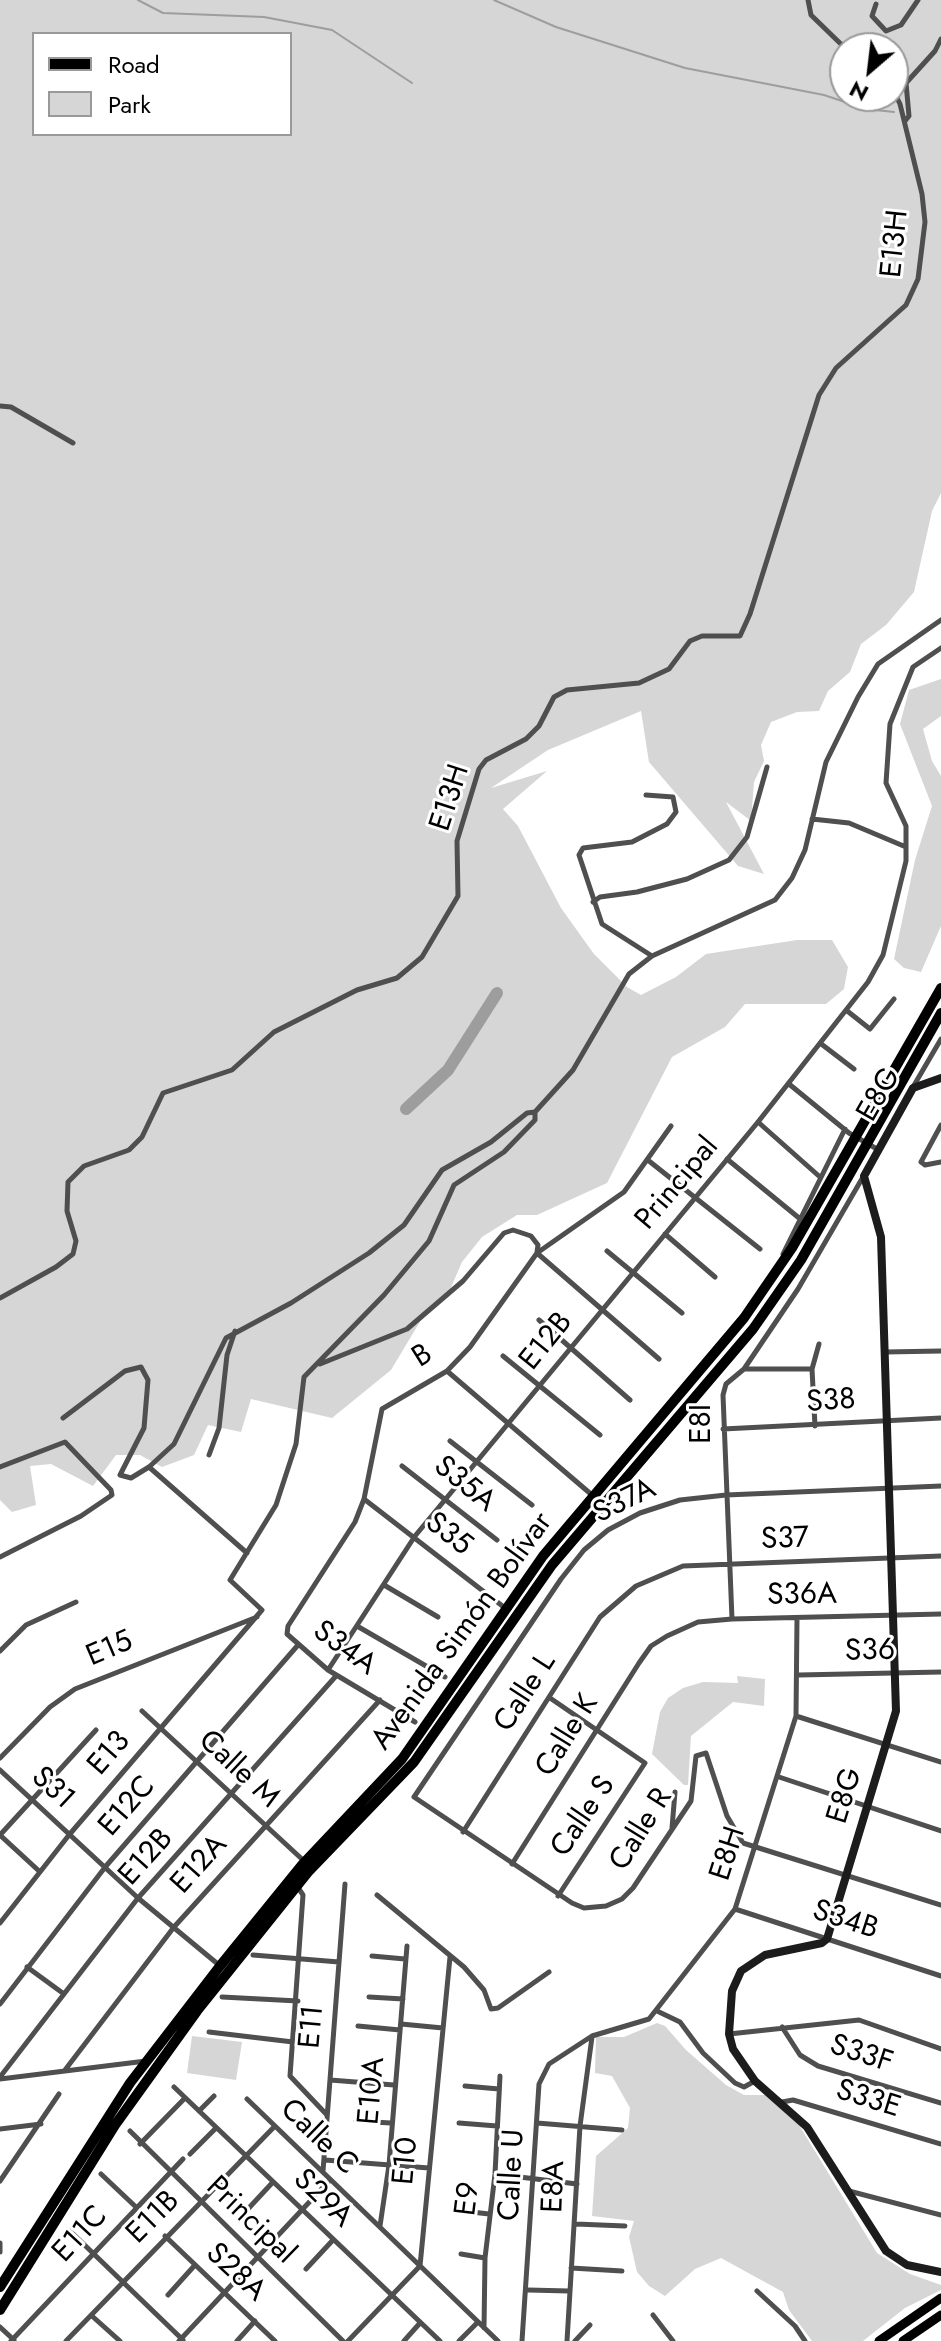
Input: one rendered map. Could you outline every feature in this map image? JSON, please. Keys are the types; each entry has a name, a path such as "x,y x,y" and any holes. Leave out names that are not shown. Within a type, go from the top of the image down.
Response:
{"highway":[{"name":"Avenida Simón Bolívar","path":"0,2287 147,2061 305,1861 376,1790 402,1759 505,1608 593,1495 705,1365 779,1267 941,988"},
{"name":"Avenida Simón Bolívar","path":"0,2310 131,2103 197,2011 297,1885 414,1762 552,1565 753,1329 802,1258 941,1013"},
{"path":"699,1392 692,1385 705,1365"},
{"path":"0,2275 18,2258"}],"main road":[{"path":"879,2341 941,2298"},
{"path":"903,2341 941,2315"}],"street":[{"path":"808,0 811,15 829,32"},
{"path":"876,4 872,16 886,31 901,25 918,0"},
{"path":"905,121 909,116 906,83 935,51 941,39"},
{"name":"E13H","path":"0,1298 73,1254 76,1241 67,1211 68,1182 84,1166 129,1150 142,1137 163,1093 232,1070 274,1032 357,990 397,978 422,957 458,896 457,841 479,769 486,760 526,739 539,726 554,697 567,690 639,683 669,669 690,641 702,636 740,636 750,614 819,395 836,368 906,305 914,293 925,222 902,112"},
{"path":"0,406 11,407 73,443"},
{"path":"63,1418 125,1371 141,1367 148,1380 144,1428 120,1475 131,1478 149,1467 174,1444 210,1367 235,1330 264,1319 369,1253 404,1225 442,1170 491,1142 527,1113 535,1112 573,1070 629,974 652,956 775,900 792,878 805,850 826,762 878,664 941,620"},
{"path":"812,819 849,823 906,847 906,826 886,783 890,724 913,667 941,648"},
{"path":"593,902 600,897 637,892 687,879 729,860 747,837 767,767"},
{"path":"646,795 673,797 676,812 667,824 632,842 580,851 602,924 610,932 652,956"},
{"name":"Principal","path":"601,1311 789,1084 846,1010 883,955 906,861 906,847"},
{"path":"846,1010 870,1029 894,999"},
{"name":"E8G","path":"810,1268 941,1039"},
{"path":"820,1043 854,1069"},
{"path":"913,1088 941,1078"},
{"path":"789,1084 845,1129 877,1149"},
{"path":"258,1617 262,1610 230,1580 276,1505 296,1444 304,1377 384,1295 429,1241 454,1185 504,1152 535,1120 535,1112"},
{"path":"758,1122 820,1178"},
{"path":"941,1125 922,1164 941,1162"},
{"name":"B","path":"287,1630 355,1522 364,1499 382,1409 447,1371 470,1347 537,1253 624,1192 671,1126"},
{"path":"779,1267 799,1218 845,1129"},
{"path":"727,1159 799,1218"},
{"path":"649,1161 760,1249"},
{"name":"E8G","path":"827,1939 896,1711 881,1237 864,1176"},
{"path":"317,1364 407,1329 463,1281 504,1233 513,1230 531,1236 538,1245 537,1253 659,1359"},
{"path":"665,1234 715,1277"},
{"path":"607,1251 682,1313"},
{"path":"802,1258 810,1268"},
{"name":"E8I","path":"732,1619 723,1429 726,1384 744,1369 810,1268"},
{"name":"E12B","path":"328,1670 415,1536 601,1311"},
{"path":"539,1320 630,1400"},
{"path":"209,1455 219,1428 227,1355 235,1330"},
{"path":"815,1426 812,1369 819,1344"},
{"path":"885,1352 941,1351"},
{"path":"503,1356 600,1435"},
{"path":"744,1369 812,1369"},
{"path":"447,1371 593,1495"},
{"name":"S38","path":"723,1429 941,1418"},
{"path":"450,1441 532,1505"},
{"path":"0,1467 65,1442 111,1490 112,1495 81,1516 0,1557"},
{"name":"S35A","path":"402,1466 497,1540"},
{"path":"149,1467 247,1553"},
{"name":"S37A","path":"414,1797 561,1579 584,1550 608,1530 640,1513 680,1500 726,1495 941,1486"},
{"name":"S35","path":"364,1499 505,1608"},
{"name":"S37","path":"636,1586 683,1566 941,1556"},
{"path":"384,1584 438,1617"},
{"name":"Calle L","path":"463,1832 600,1617 636,1586"},
{"path":"0,1651 26,1625 76,1602"},
{"name":"S36A","path":"667,1636 698,1622 732,1619 941,1614"},
{"name":"E13","path":"0,1923 69,1835 258,1617"},
{"name":"E15","path":"0,1758 50,1707 75,1689 258,1617"},
{"name":"E8H","path":"592,2036 639,2024 657,2011 735,1909 796,1716 799,1675 797,1618"},
{"path":"357,1626 445,1677"},
{"name":"S34A","path":"287,1630 298,1645 336,1676 415,1722"},
{"name":"Calle K","path":"512,1864 651,1646 667,1636"},
{"name":"E12C","path":"0,2004 106,1866 298,1645"},
{"name":"S36","path":"799,1675 941,1672"},
{"name":"E12B","path":"0,2078 138,1898 336,1676"},
{"path":"550,1698 599,1730"},
{"name":"E12A","path":"65,2070 174,1927 380,1700"},
{"name":"Calle M","path":"142,1711 231,1797 305,1861"},
{"path":"796,1716 941,1762"},
{"path":"39,1871 1,1838 31,1800 96,1730"},
{"name":"Calle S","path":"558,1896 645,1763 599,1730"},
{"name":"Calle R","path":"414,1797 558,1896 584,1908 606,1906 622,1899 691,1801 696,1756 706,1753 735,1834 753,1849"},
{"name":"S31","path":"0,1770 138,1898 220,1966"},
{"path":"779,1777 941,1831"},
{"path":"672,1829 675,1792"},
{"path":"753,1849 941,1905"},
{"name":"E11","path":"323,2172 345,1884"},
{"path":"297,1885 303,1895 298,2001 290,2076 327,2115"},
{"path":"377,1895 439,1943 450,1957 464,1967 484,1990 494,2010 549,1972"},
{"name":"S34B","path":"735,1909 941,1976"},
{"path":"827,1939 822,1943 765,1955 741,1971 732,1991 729,2034 733,2049 755,2081 807,2127 845,2190 892,2257 907,2265 941,2272"},
{"name":"E10A","path":"380,2227 389,2165 407,1946"},
{"path":"253,1955 339,1962"},
{"path":"372,1956 405,1959"},
{"name":"E10","path":"420,2266 450,1957"},
{"path":"27,1967 64,1994"},
{"path":"222,1997 298,2001"},
{"path":"369,1997 403,1999"},
{"path":"657,2011 680,2022 703,2053 735,2083 744,2087 755,2081"},
{"path":"729,2034 859,2020 941,2049"},
{"path":"358,2026 443,2028"},
{"name":"S33F","path":"782,2027 800,2055 818,2066 941,2103"},
{"path":"209,2032 293,2042"},
{"name":"Calle U","path":"522,2341 528,2290 539,2084 549,2064 592,2036"},
{"name":"E8A","path":"567,2341 580,2126 592,2036"},
{"path":"0,2078 147,2061"},
{"name":"E9","path":"484,2329 485,2258 495,2174 500,2076"},
{"path":"330,2080 394,2085"},
{"path":"465,2086 499,2089"},
{"name":"S29A","path":"174,2087 440,2341"},
{"path":"0,2181 59,2094"},
{"path":"199,2111 214,2096"},
{"path":"140,2144 185,2098"},
{"name":"Calle C","path":"247,2099 498,2341"},
{"name":"S33E","path":"782,2102 793,2100 941,2144"},
{"path":"356,2121 391,2123"},
{"path":"459,2123 497,2126"},
{"path":"537,2123 622,2130"},
{"path":"0,2129 41,2124"},
{"name":"E11B","path":"66,2341 274,2127"},
{"path":"190,2154 216,2128"},
{"name":"Principal","path":"130,2131 169,2174 345,2341"},
{"name":"E11C","path":"13,2340 183,2159"},
{"path":"325,2160 429,2168"},
{"path":"101,2174 137,2208"},
{"path":"495,2174 577,2184"},
{"path":"70,2231 124,2280 181,2340 223,2291 330,2180"},
{"path":"247,2210 273,2182"},
{"path":"845,2190 941,2215"},
{"path":"463,2211 489,2214"},
{"path":"576,2224 625,2226"},
{"name":"S28A","path":"165,2236 275,2341"},
{"path":"306,2269 333,2240"},
{"path":"461,2254 485,2258"},
{"path":"168,2295 195,2265"},
{"path":"345,2341 420,2266"},
{"path":"571,2268 622,2271"},
{"path":"528,2290 569,2291"},
{"path":"757,2291 795,2326 805,2341"},
{"path":"653,2315 673,2341"},
{"path":"92,2316 120,2341"},
{"path":"237,2341 255,2321"},
{"path":"404,2341 420,2323"},
{"path":"459,2341 477,2323"},
{"path":"575,2341 590,2325"},
{"path":"0,2327 13,2340"}],"green space":[{"path":"0,0 941,0 941,493 932,511 914,592 886,625 861,644 850,672 828,691 819,711 797,712 771,722 761,745 764,761 754,782 751,821 726,802 764,874 738,866 649,762 641,711 548,750 491,788 547,771 503,809 518,826 561,908 594,954 627,987 641,995 676,977 706,954 797,940 832,940 848,967 844,989 826,1004 745,1004 725,1027 672,1057 607,1183 537,1215 517,1215 482,1237 462,1262 449,1292 421,1320 391,1370 332,1418 251,1399 241,1432 208,1425 194,1455 162,1467 140,1455 116,1455 93,1486 51,1464 30,1466 36,1505 12,1512 0,1500"},
{"path":"941,679 941,716 923,729 932,761 941,776 941,926 921,972 904,968 894,959 915,860 932,806 900,724 909,690"},
{"path":"737,1676 765,1679 764,1706 733,1702 691,1736 688,1785 684,1785 652,1754 660,1712 668,1698 683,1688 703,1682 738,1683"},
{"path":"657,2023 665,2026 686,2050 726,2085 744,2095 765,2095 796,2120 877,2253 910,2274 941,2285 941,2290 905,2308 863,2341 812,2341 789,2310 783,2292 721,2258 695,2269 665,2296 649,2286 637,2272 629,2237 634,2221 592,2216 596,2156 628,2128 630,2108 612,2076 595,2073 596,2037 624,2037"},
{"path":"192,2036 242,2042 236,2080 187,2073"}],"waterway":[{"path":"138,0 163,13 264,17 332,30 412,83"},
{"path":"494,0 556,27 685,68 829,97"},
{"path":"406,1109 448,1070 497,993"}]}
